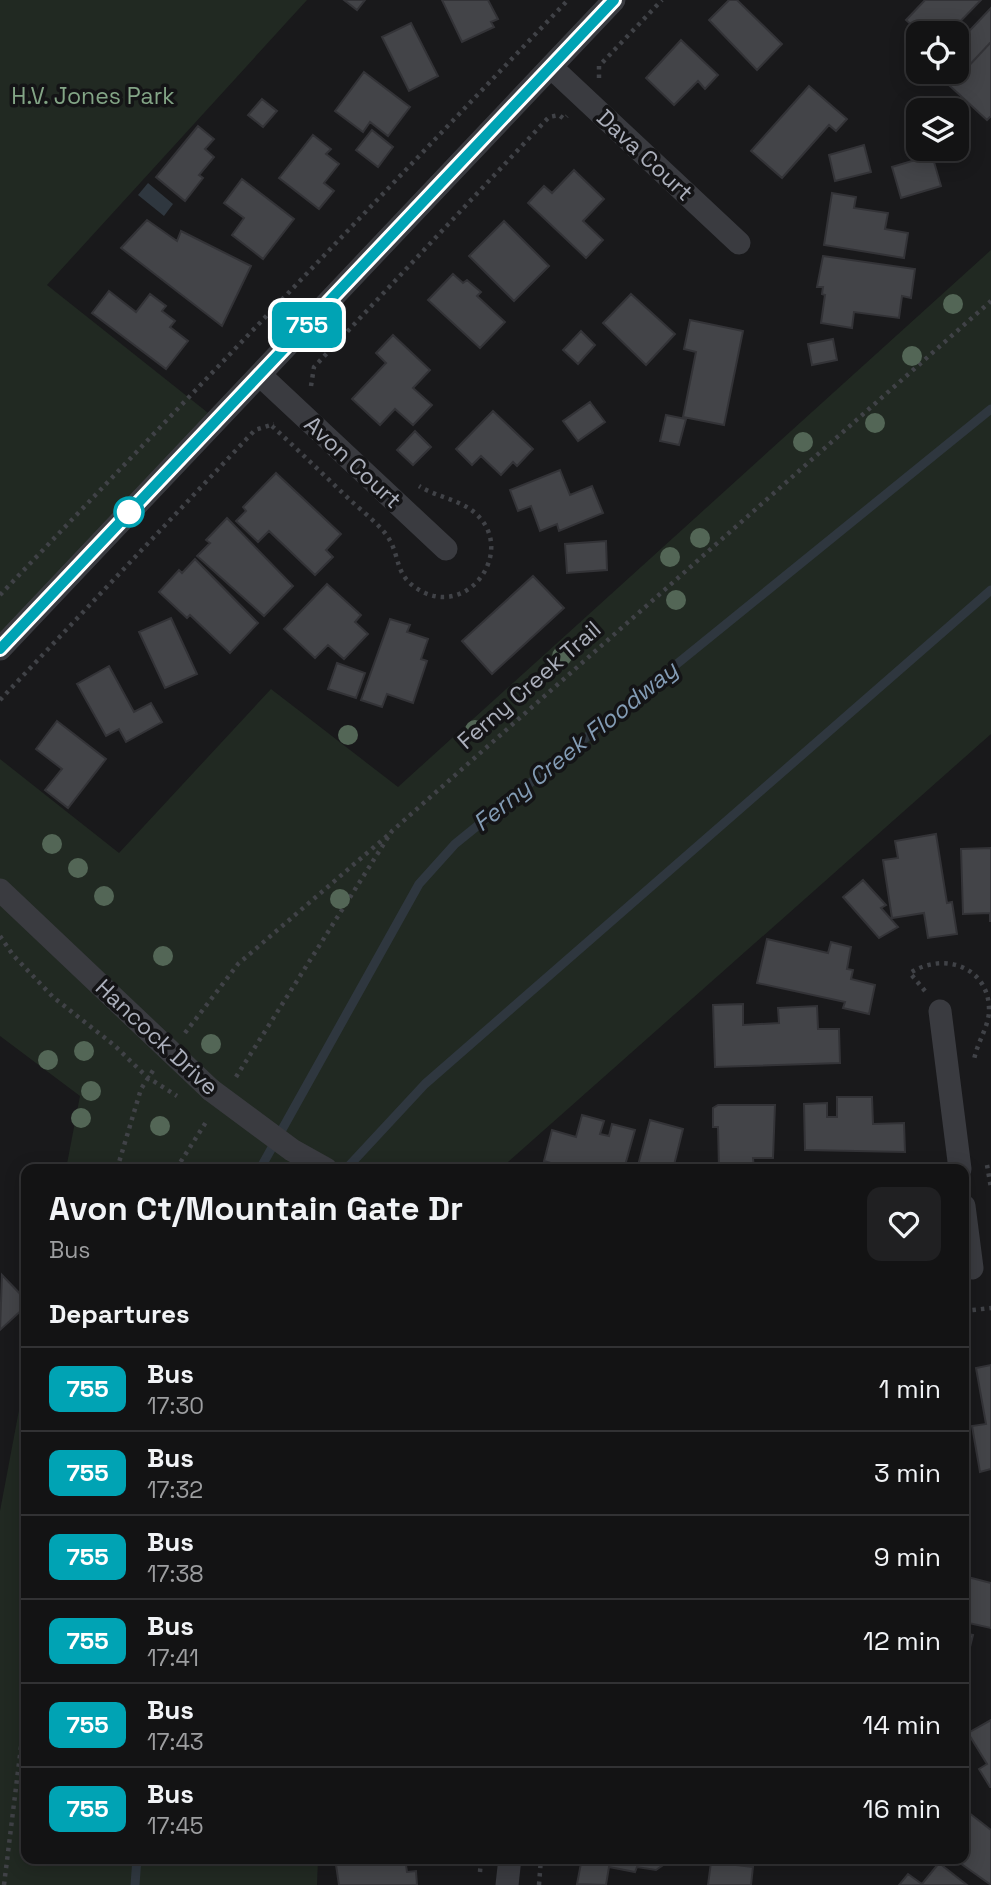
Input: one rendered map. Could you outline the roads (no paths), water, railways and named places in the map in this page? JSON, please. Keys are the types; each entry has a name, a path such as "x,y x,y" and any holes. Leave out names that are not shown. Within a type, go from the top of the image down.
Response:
{"street":[{"path":"0,649 614,0"},
{"name":"Dava Court","path":"551,67 739,243"},
{"name":"Avon Court","path":"260,375 446,549"},
{"name":"Hancock Drive","path":"0,890 170,1051 221,1087 295,1152 317,1164"},
{"path":"940,1011 959,1164"},
{"path":"969,1231 976,1267"},
{"path":"507,1885 509,1864"}],"waterway":[{"name":"Ferny Creek Floodway","path":"263,1164 419,884 455,844 991,409"},
{"name":"Ferny Creek Floodway","path":"351,1164 425,1084 991,590"},
{"path":"135,1885 137,1864"}],"park label":[{"name":"H.V. Jones Park","path":"93,96"}]}
